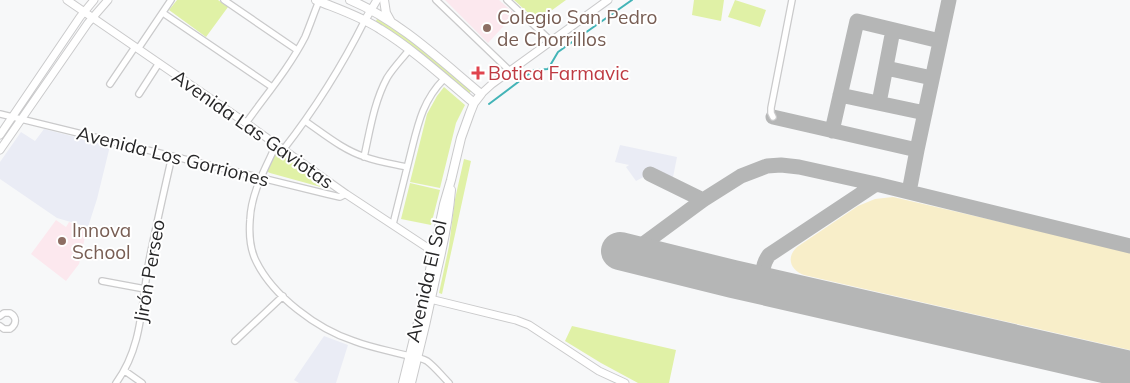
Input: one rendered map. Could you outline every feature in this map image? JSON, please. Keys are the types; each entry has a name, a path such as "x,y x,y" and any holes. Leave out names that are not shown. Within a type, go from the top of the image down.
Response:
{"main road":[{"path":"350,0 393,23 481,94"},
{"path":"384,0 386,13 393,23"},
{"path":"318,1 365,20 380,29 474,103"},
{"name":"Avenida El Sol","path":"411,383 414,357 450,206 451,180 461,138 474,103 481,94"},
{"name":"Avenida El Sol","path":"403,383 414,357"}],"street":[{"name":"Avenida Las Gaviotas","path":"67,0 346,194 438,253"},
{"path":"0,135 84,11 94,0"},
{"path":"0,150 92,17 108,0"},
{"path":"110,84 171,0"},
{"path":"224,0 297,50"},
{"path":"283,150 305,121 343,62 377,0"},
{"path":"436,0 510,71"},
{"path":"507,0 551,41"},
{"name":"Avenida El Sol","path":"481,94 608,0"},
{"path":"773,117 771,108 792,0"},
{"path":"246,123 305,37 318,1"},
{"path":"163,13 272,87"},
{"path":"364,157 379,97 390,74 409,50"},
{"path":"139,94 158,63"},
{"path":"393,224 423,110 431,95 444,79"},
{"name":"Avenida Los Gorriones","path":"0,114 261,178 340,196 346,194"},
{"path":"305,121 336,143 364,157 407,168"},
{"path":"276,145 257,187 252,202 250,219 250,238 261,273 283,296 325,329 356,342 428,362 449,383"},
{"name":"Jirón Perseo","path":"116,383 125,371 141,323 151,253 172,156"},
{"path":"102,280 145,289"},
{"path":"236,341 283,296"},
{"path":"428,299 516,320 529,325 599,370 625,383"},
{"path":"0,316 4,313 10,313 14,316 15,322 10,329 4,329 0,326"},
{"path":"125,371 142,383"}],"shaded area":[{"name":"Colegio San Pedro de Chorrillos","path":"445,0 499,0 515,14 488,43"},
{"path":"44,129 110,146 88,227 57,218 0,179 0,162 21,132 35,141"},
{"path":"620,145 677,157 673,177 653,172 636,181 626,167 629,165 615,162"},
{"name":"Innova School","path":"56,220 66,227 69,222 87,228 79,264 66,281 31,254"},
{"path":"324,336 348,345 336,383 299,383 294,380"}],"green space":[{"path":"177,0 218,0 228,7 206,37 169,10"},
{"path":"514,0 566,0 537,21"},
{"path":"694,0 724,0 721,21 692,15"},
{"path":"735,0 766,10 760,27 728,17"},
{"path":"378,17 401,32 472,90 468,95 375,23"},
{"path":"444,87 465,105 456,123 440,188 410,182 427,114"},
{"path":"278,152 330,188 268,172"},
{"path":"464,159 471,161 442,294 439,293 449,246 455,199"},
{"path":"410,183 440,190 431,225 401,219"},
{"path":"572,326 676,350 669,383 638,383 601,363 565,341"}],"sand":[{"path":"893,197 1130,252 1130,350 804,275 795,270 791,263 791,255 797,247 858,206 875,199"}],"waterway":[{"path":"489,104 534,70 548,69 558,52 632,0"}],"taxiway":[{"path":"909,192 949,0"},
{"path":"832,131 857,21 940,41"},
{"path":"879,103 893,30"},
{"path":"886,68 932,78"},
{"path":"840,95 925,113"},
{"path":"773,117 917,150"},
{"path":"631,253 703,200 741,176 767,166 781,165 799,167 876,184 1130,246"},
{"path":"650,174 703,200"},
{"path":"773,288 766,280 763,268 769,255 876,184"}],"runway":[{"path":"620,251 733,279 1130,370"}],"place":[{"name":"Colegio San Pedro de Chorrillos","path":"487,28"},
{"name":"Botica Farmavic","path":"478,73"},
{"name":"Innova School","path":"62,241"}]}
